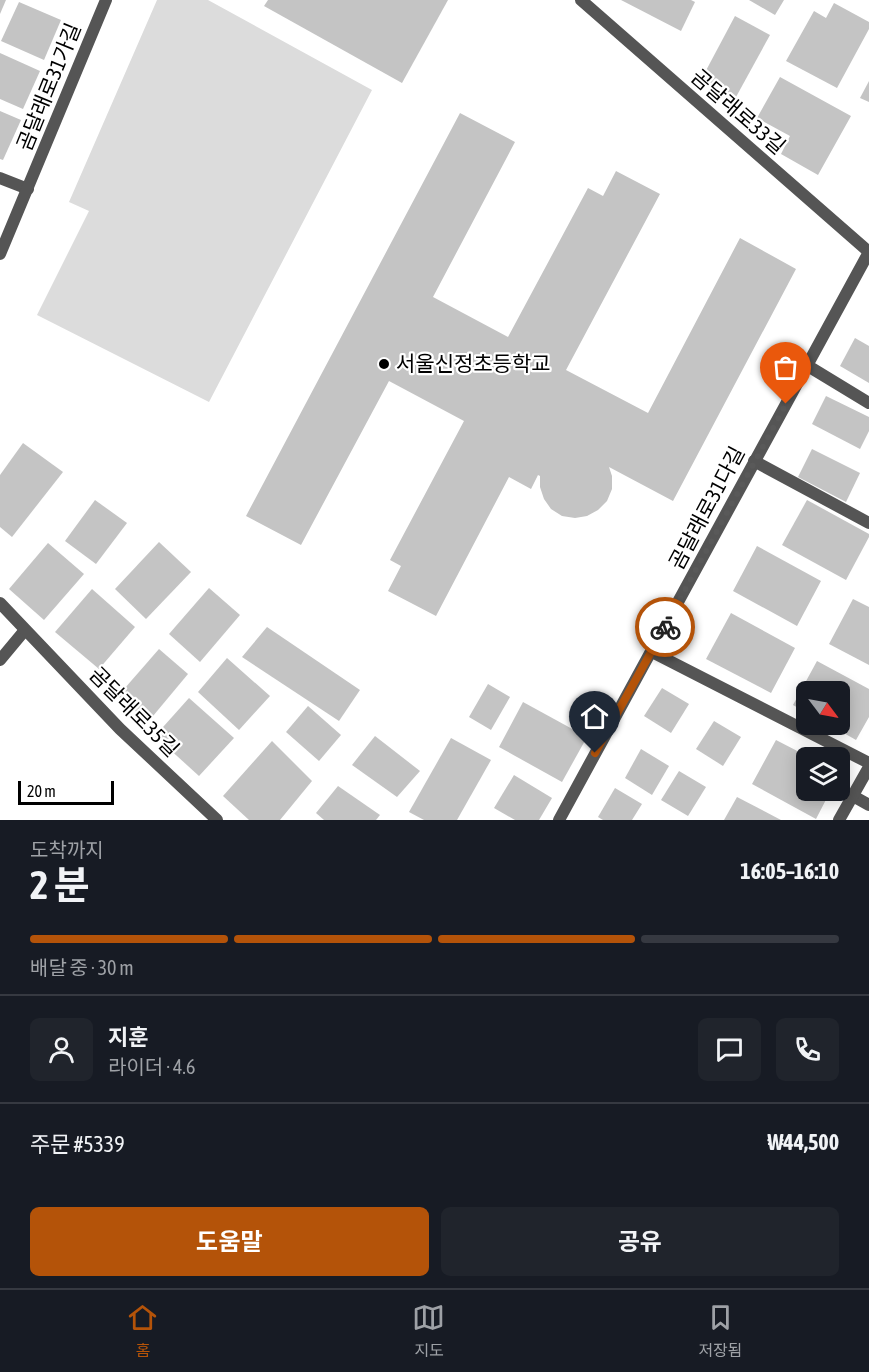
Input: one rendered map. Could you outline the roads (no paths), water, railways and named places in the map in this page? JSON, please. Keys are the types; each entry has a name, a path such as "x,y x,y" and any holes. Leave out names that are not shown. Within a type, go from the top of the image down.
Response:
{"street":[{"name":"곰달래로31가길","path":"0,254 106,0"},
{"name":"곰달래로33길","path":"581,0 869,252"},
{"path":"0,178 28,189"},
{"name":"곰달래로31다길","path":"564,818 754,461 869,252"},
{"path":"807,366 869,403"},
{"path":"754,461 869,523"},
{"name":"곰달래로35길","path":"0,603 120,729 217,820"},
{"path":"0,660 25,630"},
{"path":"652,652 869,765 839,820"},
{"path":"853,796 869,805"}],"place":[{"name":"서울신정초등학교","path":"384,364"}]}
